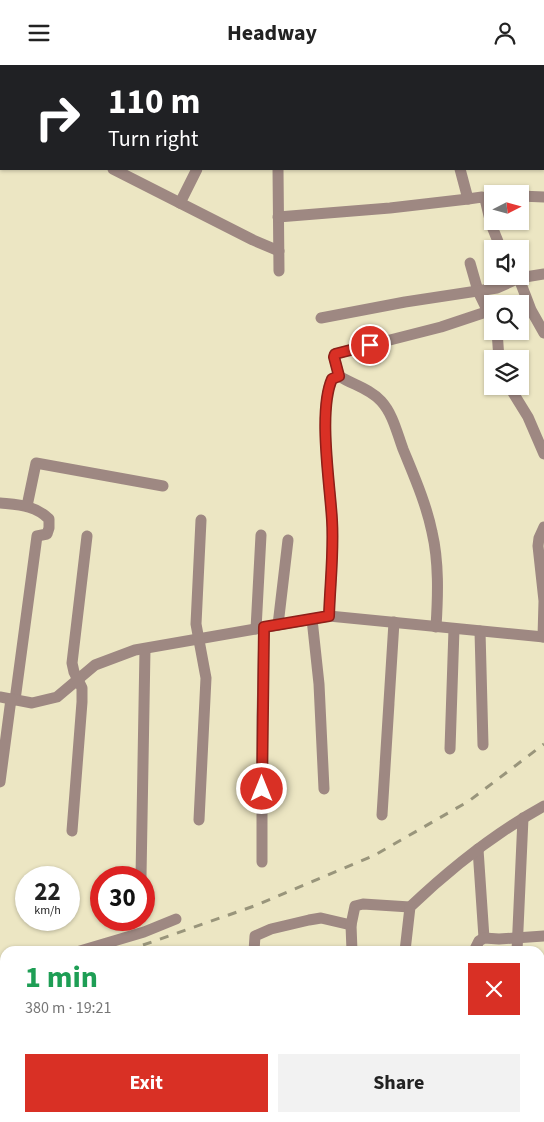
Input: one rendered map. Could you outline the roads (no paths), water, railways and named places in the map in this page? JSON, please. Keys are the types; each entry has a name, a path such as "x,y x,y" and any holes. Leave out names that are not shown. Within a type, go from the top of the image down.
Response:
{"street":[{"path":"115,170 253,240 279,251"},
{"path":"180,203 196,170"},
{"path":"278,170 279,271"},
{"path":"460,170 468,199"},
{"path":"278,217 390,208 484,196"},
{"path":"529,196 544,197"},
{"path":"470,263 478,291 484,303"},
{"path":"529,276 544,274"},
{"path":"321,319 406,302 497,288 503,285"},
{"path":"523,285 539,314 544,333"},
{"path":"436,627 436,555 433,533 392,418 383,403 373,393 339,376 334,357 335,354 484,318"},
{"path":"329,616 333,550 326,408 329,386 332,379 339,376"},
{"path":"515,395 528,417 544,454"},
{"path":"27,506 36,463 163,486"},
{"path":"0,503 27,506 42,512 49,519 47,534 37,536 9,699 0,781"},
{"path":"198,820 206,678 196,624 201,520"},
{"path":"9,699 32,703 57,697 95,665 135,650 329,616 544,637 544,601 538,546 544,527"},
{"path":"261,535 262,862"},
{"path":"72,831 82,688 77,680 72,663 87,536"},
{"path":"278,625 288,540"},
{"path":"312,619 319,683 324,789"},
{"path":"382,815 394,622"},
{"path":"450,749 454,629"},
{"path":"480,631 484,745"},
{"path":"141,866 144,649"},
{"path":"406,946 410,907 440,879 478,849 544,806"},
{"path":"517,946 523,818"},
{"path":"478,849 484,938"},
{"path":"352,946 351,925 354,906 363,904 410,907"},
{"path":"254,946 255,936 271,929 309,919 321,918 351,925"},
{"path":"97,946 144,932 176,919"},
{"path":"476,946 479,941 484,938 544,936"}],"railway":[{"path":"140,946 257,905 375,855 469,801 544,744"}]}
